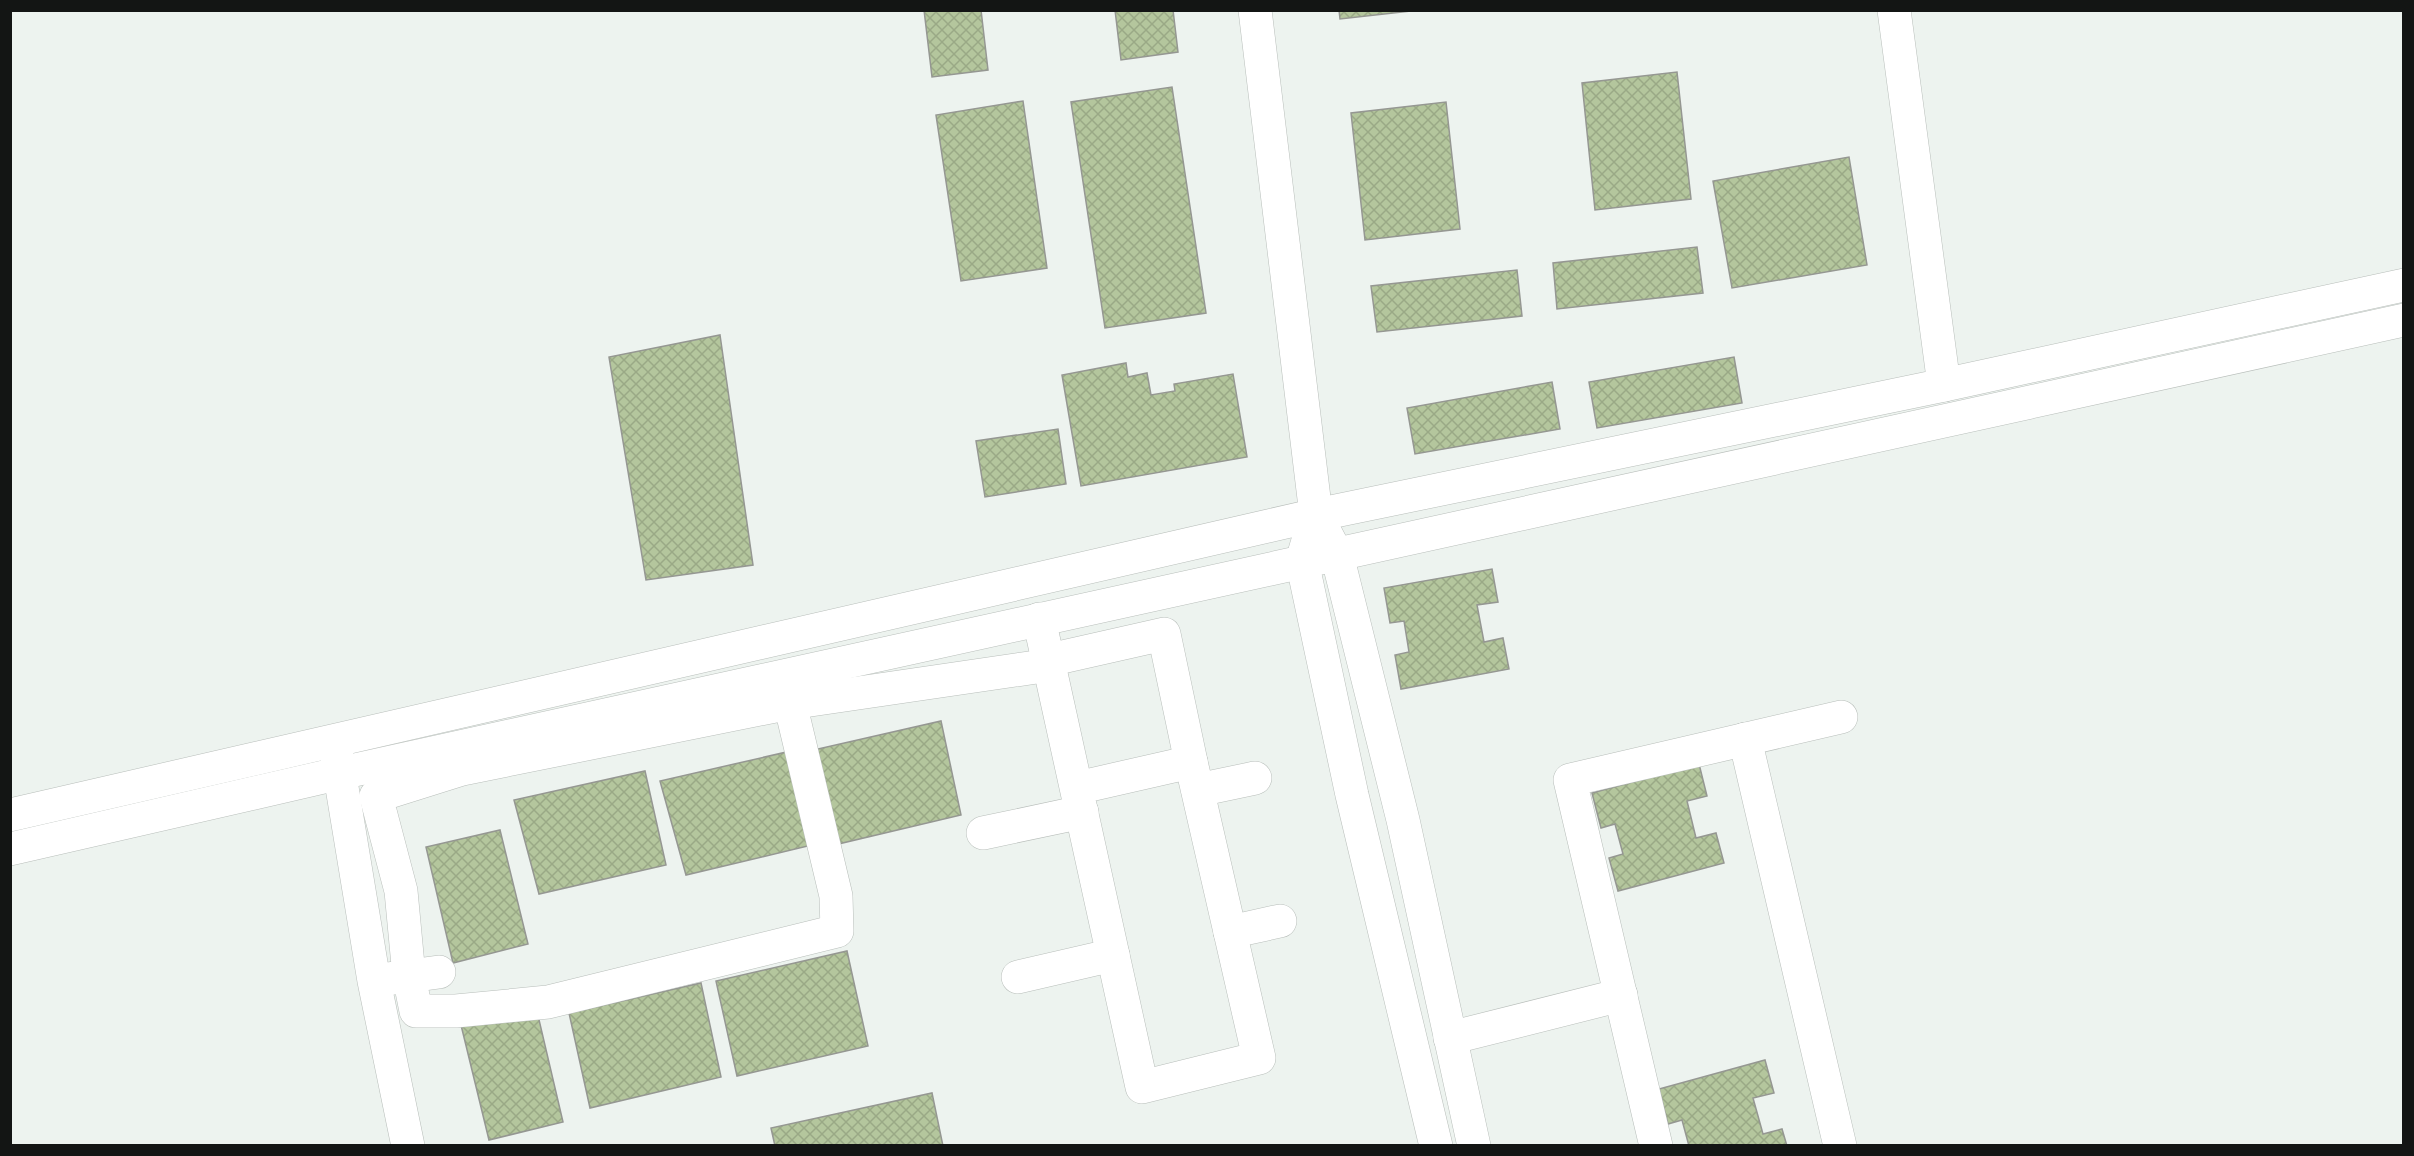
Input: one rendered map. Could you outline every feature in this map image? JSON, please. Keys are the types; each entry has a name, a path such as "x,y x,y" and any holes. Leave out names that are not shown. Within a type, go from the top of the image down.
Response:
{"street":[{"path":"1255,10 1316,515 1337,555 1403,820 1474,1146"},
{"path":"1894,10 1944,385"},
{"path":"10,815 1316,515 1944,385 2403,285"},
{"path":"10,849 341,773 2403,320"},
{"path":"2080,355 2085,390"},
{"path":"1316,515 1302,561 1353,795 1436,1146"},
{"path":"790,703 836,896 837,931 805,937 548,1002 456,1011 416,1011 424,974 376,796 462,769 790,703 1049,663 1164,634 1259,1059 1142,1087 1049,663 1039,619"},
{"path":"1656,1146 1570,780 1841,717"},
{"path":"1745,739 1840,1146"},
{"path":"334,741 374,981 408,1146"},
{"path":"982,833 1079,800 1194,776 1255,777"},
{"path":"1230,932 1280,921"},
{"path":"1018,977 1113,955"},
{"path":"374,981 424,974"},
{"path":"1450,1038 1621,995"}],"building":[{"path":"924,10 981,10 988,70 932,77"},
{"path":"1115,10 1173,10 1178,52 1121,60"},
{"path":"1339,10 1420,10 1340,19"},
{"path":"1677,72 1691,199 1595,210 1582,83"},
{"path":"1172,87 1206,313 1105,328 1071,102"},
{"path":"1023,101 1047,268 961,281 936,115"},
{"path":"1446,102 1460,229 1365,240 1351,113"},
{"path":"1849,157 1867,265 1732,288 1713,181"},
{"path":"1697,247 1703,293 1557,309 1553,263"},
{"path":"1517,270 1522,316 1377,332 1371,286"},
{"path":"720,335 753,565 646,580 609,357"},
{"path":"1734,357 1742,403 1597,428 1589,382"},
{"path":"1126,363 1128,377 1147,373 1151,395 1175,391 1174,384 1233,374 1247,457 1081,486 1062,375"},
{"path":"1552,382 1560,429 1415,454 1407,408"},
{"path":"1058,429 1066,484 985,497 976,441"},
{"path":"1492,569 1498,602 1477,605 1484,642 1503,638 1509,669 1401,689 1395,655 1409,652 1404,621 1390,623 1384,588"},
{"path":"941,721 961,815 834,845 809,751"},
{"path":"791,751 812,845 686,875 660,781"},
{"path":"1699,764 1707,796 1687,801 1696,838 1716,833 1724,863 1618,891 1609,858 1623,854 1615,824 1601,828 1592,793"},
{"path":"645,771 666,865 539,894 514,800"},
{"path":"500,830 528,944 453,963 426,847"},
{"path":"847,951 868,1046 737,1076 716,981"},
{"path":"701,983 721,1077 590,1108 569,1013"},
{"path":"536,1007 563,1122 489,1140 461,1025"},
{"path":"1765,1060 1774,1093 1753,1098 1763,1134 1782,1129 1787,1146 1689,1146 1682,1120 1668,1124 1659,1089"},
{"path":"932,1093 943,1146 775,1146 771,1128"}]}
